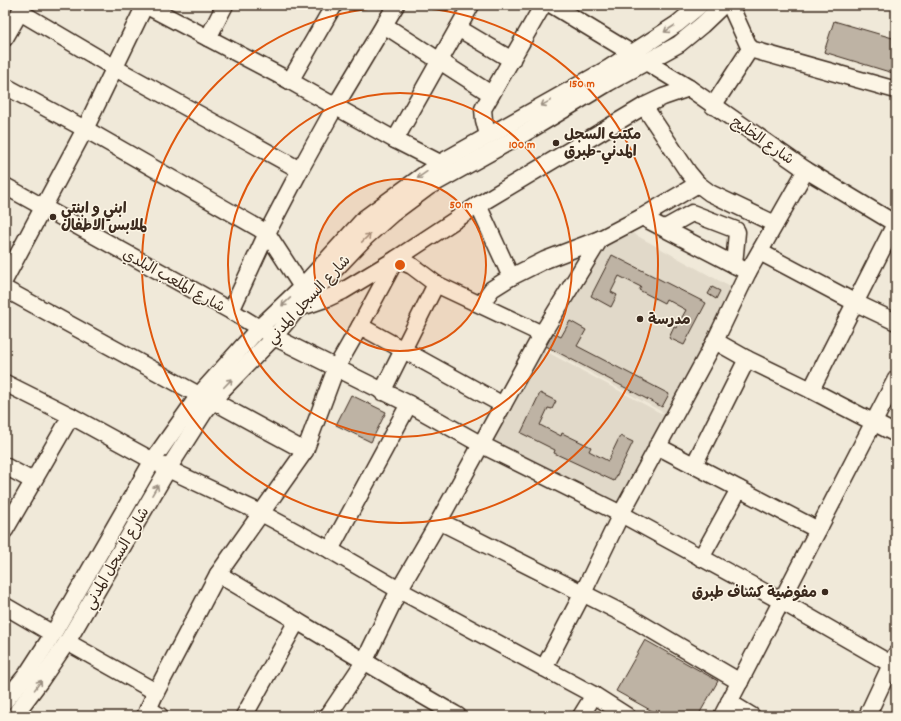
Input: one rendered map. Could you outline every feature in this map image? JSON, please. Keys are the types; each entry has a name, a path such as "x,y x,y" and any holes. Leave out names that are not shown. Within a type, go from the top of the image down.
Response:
{"street":[{"path":"5,279 85,129 145,5 336,105 395,140 440,162"},
{"path":"208,38 225,5"},
{"path":"290,81 334,5"},
{"path":"231,311 267,233 300,170 336,105 396,5"},
{"path":"395,140 471,5"},
{"path":"488,135 483,110 543,5"},
{"name":"شارع الخليج","path":"552,5 689,88 806,170 896,223"},
{"name":"شارع السجل المدني","path":"14,716 41,680 60,638 153,460 206,398 259,328 302,287 365,218 440,162 592,78 677,24 700,5"},
{"name":"شارع السجل المدني","path":"5,701 26,674 60,638 168,469 206,398 235,376 274,337 298,308 383,222 428,187 525,133 608,83 679,44 723,5"},
{"path":"730,5 750,49 896,90"},
{"path":"5,38 22,8 115,68 300,170"},
{"path":"384,25 491,94"},
{"path":"458,28 512,60"},
{"path":"713,106 750,49"},
{"path":"5,86 85,129 267,233 302,287"},
{"path":"298,308 328,298 396,259 478,205 644,106 663,96 689,88"},
{"path":"644,106 688,172 698,184 710,194 775,224"},
{"path":"741,269 760,252 806,170"},
{"path":"481,304 492,289 511,277 545,260 600,239 642,217 698,184"},
{"name":"شارع الملعب البلدي","path":"5,186 231,311 274,337 382,392 409,404 482,445 621,514 894,662"},
{"path":"478,205 511,277"},
{"path":"544,668 583,593 621,514 715,341 741,269 736,230 692,213 665,228"},
{"path":"642,217 741,269"},
{"path":"811,390 896,223"},
{"path":"328,716 364,662 399,590 482,445 542,334 600,239"},
{"path":"760,252 856,303 896,322"},
{"path":"396,259 412,266 436,284 542,334"},
{"path":"151,714 156,692 218,574 305,451 336,368 396,259"},
{"path":"382,392 436,284"},
{"path":"5,289 305,451"},
{"path":"360,326 503,405"},
{"path":"715,341 747,359 896,434"},
{"path":"694,465 747,359"},
{"path":"752,716 725,709 896,379"},
{"path":"5,382 168,469 261,513 330,550 399,590 594,695 627,716"},
{"path":"330,550 409,404"},
{"path":"5,530 71,416"},
{"path":"657,446 818,530"},
{"path":"5,466 33,481"},
{"path":"701,558 739,489"},
{"path":"439,521 628,616 740,682"},
{"path":"218,574 364,662 458,716"},
{"path":"5,606 156,692"},
{"path":"244,716 297,621"},
{"path":"872,714 894,662"},
{"path":"581,716 594,695"}],"shaded area":[{"name":"مدرسة","path":"632,233 736,290 668,415 543,347 600,249"},
{"path":"538,347 666,416 618,525 473,442"}],"building":[{"path":"834,21 896,39 896,74 824,52"},
{"path":"612,255 706,303 684,345 669,338 674,327 676,328 686,310 666,299 664,303 639,290 641,287 619,276 611,292 617,295 611,307 591,296"},
{"path":"712,287 720,291 716,299 708,294"},
{"path":"570,321 586,330 577,346 669,394 662,407 546,346 553,333 561,337"},
{"path":"540,393 556,401 552,409 548,408 540,425 561,436 562,433 591,447 589,451 608,461 620,436 633,442 614,481 554,453 555,450 521,433"},
{"path":"351,395 386,412 371,442 336,425"},
{"path":"645,640 718,681 698,716 661,716 616,691"}],"place":[{"name":"مكتب السجل المدني-طبرق","path":"556,143"},
{"name":"ابني و ابنتي لملابس الاطفال","path":"53,217"},
{"name":"مدرسة","path":"640,319"},
{"name":"مفوضية كشاف طبرق","path":"825,592"}]}
